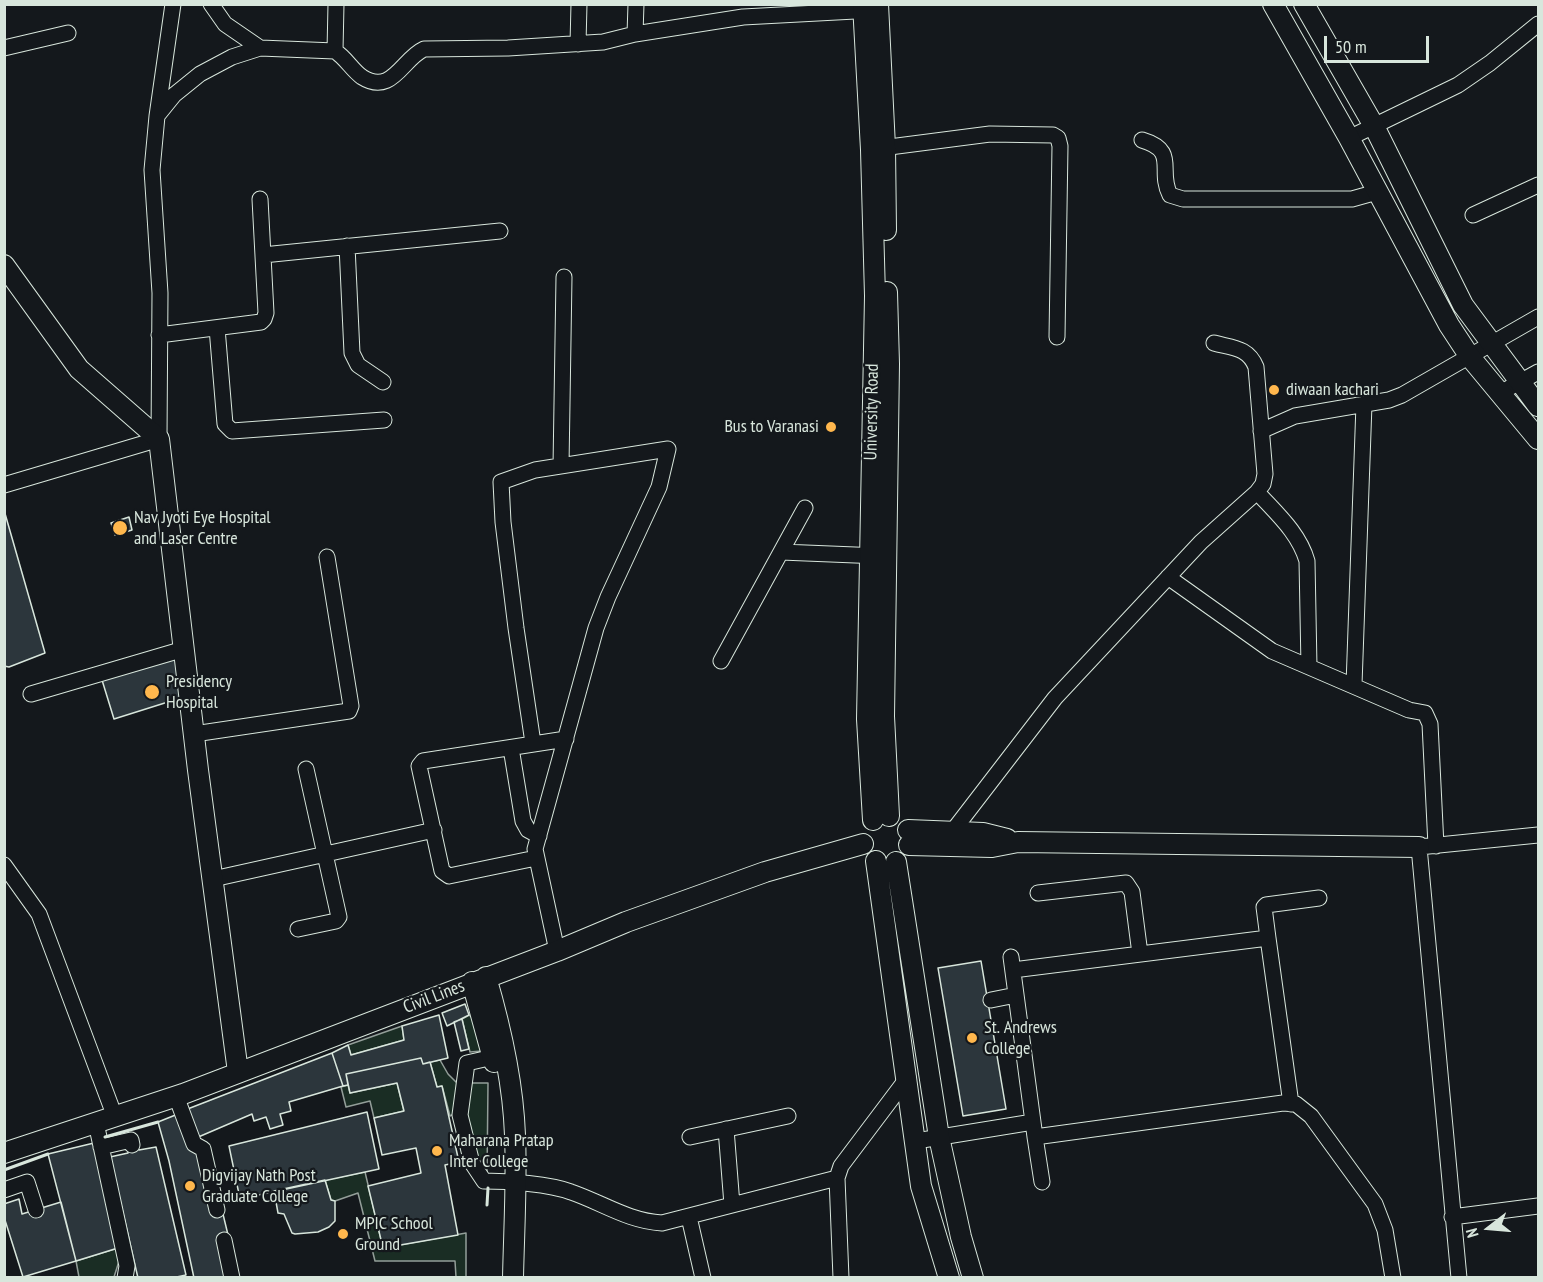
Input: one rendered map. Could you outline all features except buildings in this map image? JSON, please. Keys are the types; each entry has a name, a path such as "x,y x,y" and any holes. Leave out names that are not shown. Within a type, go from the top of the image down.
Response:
{"main road":[{"path":"1273,4 1449,325 1470,357 1539,439"},
{"path":"1304,4 1374,126 1463,305 1539,406"},
{"name":"University Road","path":"870,7 878,148 875,296 878,556 867,719 881,818"},
{"path":"4,266 79,369 159,439 194,734 238,1072"},
{"path":"881,818 903,824 909,838 907,852 886,861 868,855 863,844 864,833 881,818"},
{"path":"909,838 952,832 996,835 1018,842"},
{"path":"909,838 992,847 1018,842 1427,847"},
{"name":"Civil Lines","path":"4,1153 176,1096 557,951 626,922 765,872 863,844"},
{"path":"886,861 921,1186 949,1278"},
{"path":"886,861 939,1137 961,1237 973,1278"},
{"path":"479,980 499,1055 509,1182 513,1278"},
{"path":"500,1278 509,1182"}],"street":[{"path":"4,485 159,439 160,293 153,170 157,116 173,4"},
{"path":"211,4 225,24 260,48"},
{"path":"335,51 336,4"},
{"path":"578,44 579,4"},
{"path":"635,34 636,4"},
{"path":"157,116 174,95 200,74 232,57 260,48 335,51 344,57 360,75 377,82 390,80 412,55 424,49 507,48 603,42 635,34 743,17 870,7"},
{"path":"1348,138 1458,85 1539,24"},
{"path":"4,48 68,33"},
{"path":"878,148 990,134 1053,135 1058,138 1060,146 1057,337"},
{"path":"1142,140 1154,144 1163,152 1166,161 1164,184 1170,195 1183,199 1352,199 1377,192"},
{"path":"1473,215 1537,190"},
{"path":"159,334 261,322 264,319 266,313 260,199"},
{"path":"263,255 500,231"},
{"path":"346,246 352,352 358,364 383,382"},
{"path":"561,466 564,277"},
{"path":"1261,431 1295,416 1402,395 1539,317"},
{"path":"217,327 225,424 232,431 384,420"},
{"path":"952,832 1054,698 1201,542 1263,484 1265,474 1256,367 1244,350 1214,343"},
{"path":"1500,393 1539,372"},
{"path":"1354,685 1364,404"},
{"path":"533,743 516,628 501,482 535,470 668,449 659,487 650,511 608,597 596,628 535,849 557,951"},
{"path":"1257,492 1298,537 1305,552 1309,667"},
{"path":"721,662 805,508"},
{"path":"781,552 878,556"},
{"path":"194,734 349,711 351,706 327,557"},
{"path":"1168,577 1272,651 1409,710 1425,713 1430,724 1427,847 1452,1217 1459,1278"},
{"path":"31,694 184,649"},
{"path":"536,858 449,876 442,871 419,766 420,763 566,738"},
{"path":"511,748 523,821 528,830 539,836"},
{"path":"298,929 336,921 339,917 306,769"},
{"path":"213,879 434,830"},
{"path":"1427,847 1539,835"},
{"path":"4,865 39,914 115,1117"},
{"path":"1038,893 1126,883 1132,892 1140,954"},
{"path":"1291,1104 1263,914 1266,905 1319,897"},
{"path":"1042,1182 1012,963 1140,954 1268,938"},
{"path":"991,1000 1016,995"},
{"path":"499,1055 467,1063 460,1115 459,1136 484,1181 509,1182 570,1191 628,1218 662,1223 837,1178"},
{"path":"841,1278 837,1178 841,1166 908,1077"},
{"path":"176,1096 194,1144 203,1149 217,1210"},
{"path":"916,1141 1296,1104 1311,1116 1375,1204 1385,1230 1393,1278"},
{"path":"690,1137 788,1116"},
{"path":"96,1123 127,1266 125,1278"},
{"path":"726,1129 732,1205"},
{"path":"101,1147 131,1140 132,1145"},
{"path":"4,1190 27,1182 36,1210"},
{"path":"1452,1217 1539,1206"},
{"path":"689,1217 703,1278"},
{"path":"224,1240 232,1278"}],"green space":[{"path":"469,1015 480,1025 482,1051 470,1052 462,1019"},
{"path":"402,1026 404,1040 351,1055 348,1045"},
{"path":"440,1060 448,1074 459,1085 454,1114 450,1116 442,1086 437,1087 430,1062"},
{"path":"397,1083 404,1111 374,1118 370,1101 346,1107 341,1087 348,1085 350,1093"},
{"path":"470,1083 488,1083 487,1178 473,1150 466,1112"},
{"path":"365,1172 383,1248 466,1233 466,1277 456,1277 455,1261 375,1261 358,1193 335,1201 331,1200 325,1180"},
{"path":"118,1248 120,1258 114,1277 79,1277 76,1261"}],"wall":[{"path":"105,1137 158,1122"},
{"path":"4,1170 48,1154"},
{"path":"487,1205 488,1188"}],"place":[{"name":"diwaan kachari","path":"1274,390"},
{"name":"Bus to Varanasi","path":"831,427"},
{"name":"Nav Jyoti Eye Hospital and Laser Centre","path":"120,528"},
{"name":"Presidency Hospital","path":"152,692"},
{"name":"St. Andrews College","path":"972,1038"},
{"name":"Maharana Pratap Inter College","path":"437,1151"},
{"name":"Digvijay Nath Post Graduate College","path":"190,1186"},
{"name":"MPIC School Ground","path":"343,1234"}]}
